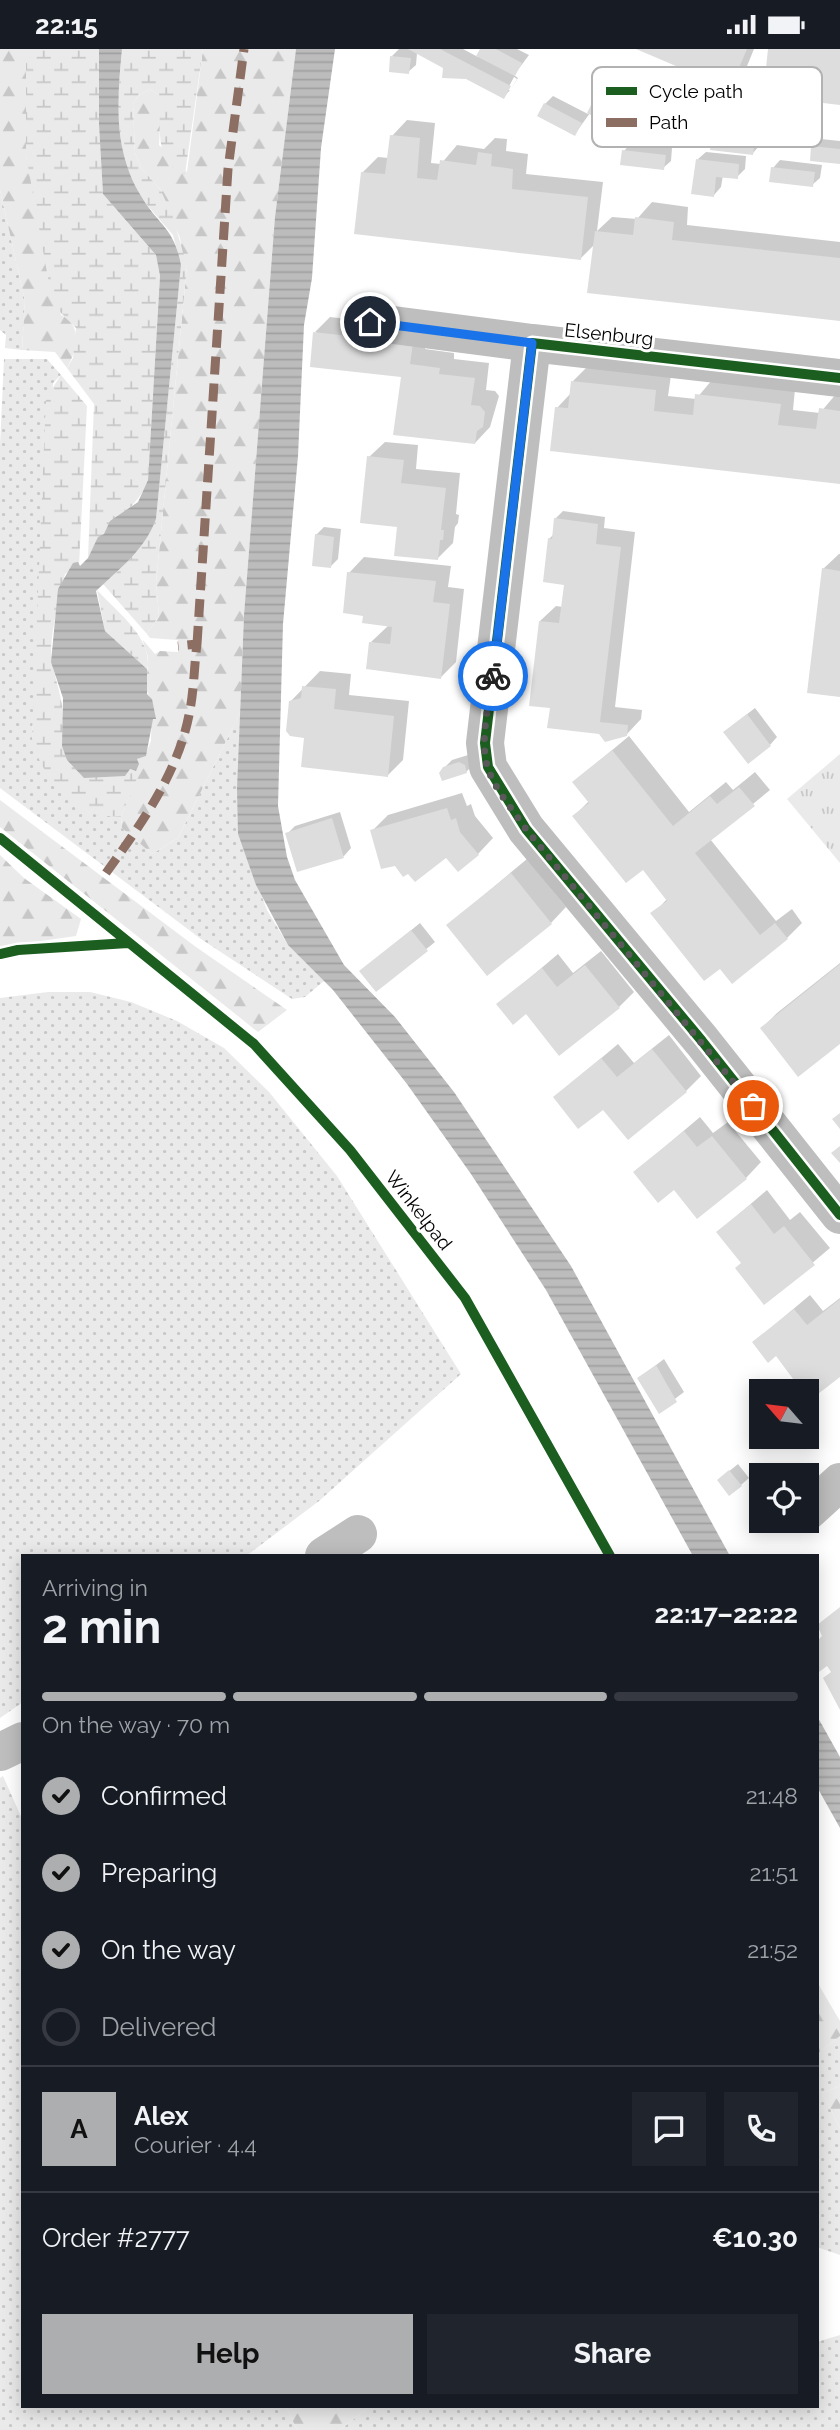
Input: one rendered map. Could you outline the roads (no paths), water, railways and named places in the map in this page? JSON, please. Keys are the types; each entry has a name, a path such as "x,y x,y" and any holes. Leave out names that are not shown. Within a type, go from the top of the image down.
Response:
{"street":[{"name":"Elsenburg","path":"370,322 840,378"},
{"path":"532,343 485,743 488,767 526,829 702,1041 840,1215"},
{"path":"819,1501 840,1482"},
{"path":"327,1554 358,1534"},
{"path":"0,1752 21,1742"}]}
